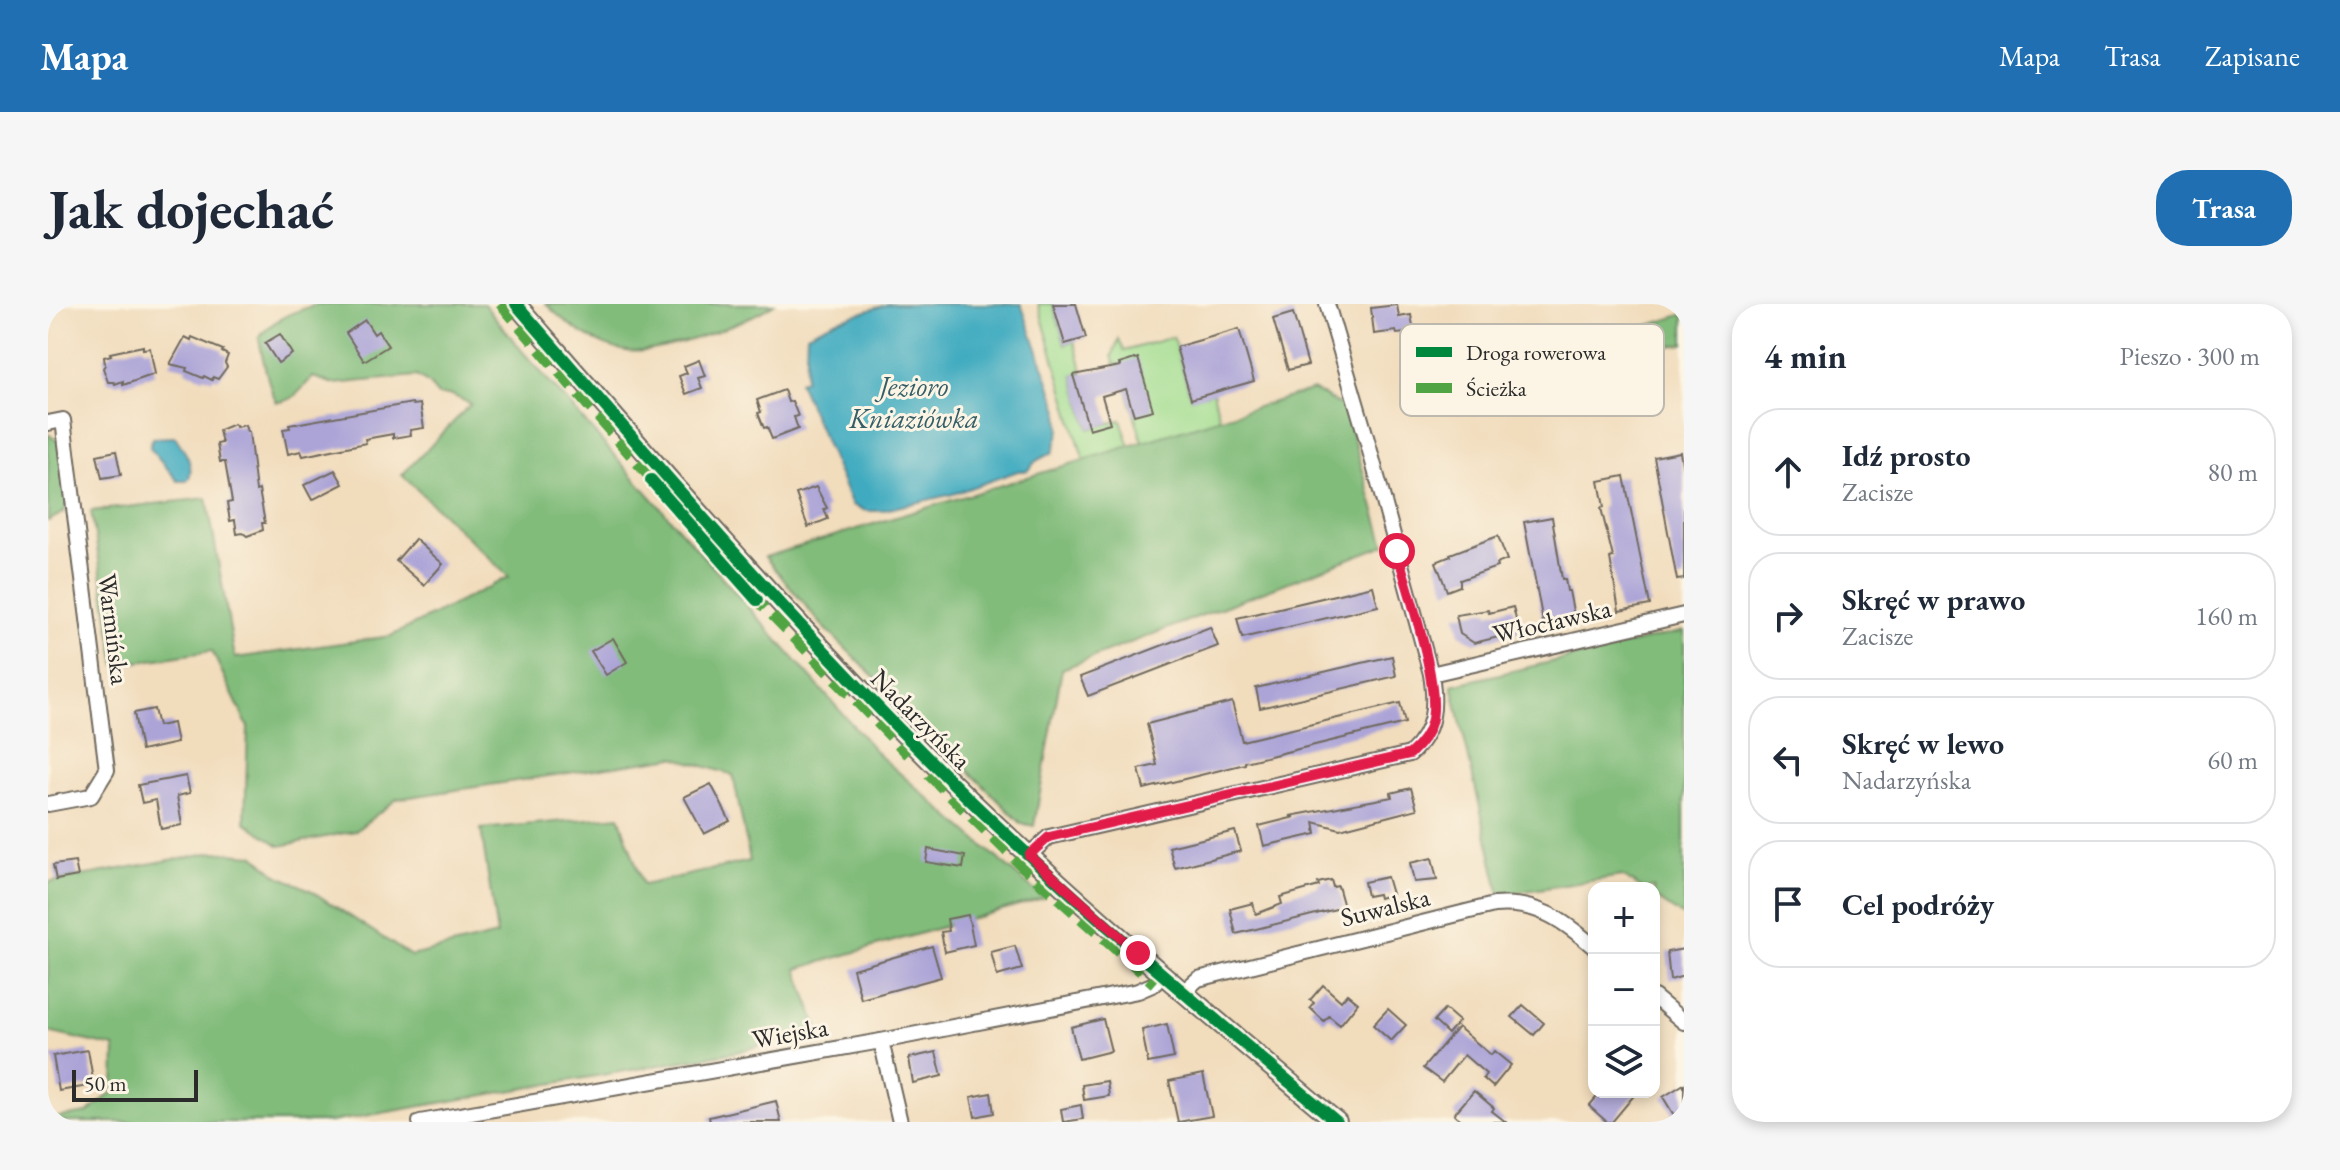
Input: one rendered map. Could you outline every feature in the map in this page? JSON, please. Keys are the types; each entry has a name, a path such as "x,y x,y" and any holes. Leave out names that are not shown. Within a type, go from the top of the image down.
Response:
{"street":[{"name":"Nadarzyńska","path":"516,304 781,607 931,761 1162,975 1337,1122"},
{"path":"1029,855 1049,837 1410,754 1420,745 1432,721 1431,674 1327,304"},
{"name":"Warmińska","path":"48,804 91,796 107,770 56,422"},
{"name":"Włocławska","path":"1431,674 1684,615"},
{"name":"Suwalska","path":"1183,992 1198,979 1494,905 1541,909 1556,916 1588,942"},
{"name":"Wiejska","path":"420,1122 881,1041 1138,991 1154,984 1162,975"},
{"path":"1660,1002 1684,1022"},
{"path":"881,1041 900,1122"}],"green space":[{"path":"317,304 484,304 880,756 1043,898 797,969 818,1028 741,1051 330,1122 48,1122 48,1119 87,1113 114,1091 115,1047 48,1032 48,882 214,852 254,855 277,875 310,890 411,956 497,935 481,829 619,816 643,885 750,861 733,775 674,757 397,799 355,831 280,846 245,822 248,727 212,651 116,665 91,511 207,498 235,658 391,636 509,577 402,475 471,404 452,395 438,395 429,384 416,376 334,384 313,377 293,397 277,402 274,398 259,338 278,321"},
{"path":"546,304 774,304 744,320 702,336 658,348 626,351 593,339 563,320"},
{"path":"1038,304 1053,304 1065,344 1074,341 1083,372 1073,375 1089,429 1121,420 1130,447 1084,461"},
{"path":"1684,314 1684,344 1664,347 1664,324 1652,324"},
{"path":"1173,337 1191,398 1213,392 1220,419 1143,443 1119,364 1115,365 1112,356 1119,339 1124,351"},
{"path":"1313,390 1344,407 1385,545 1062,669 1034,826 1021,823 821,624 765,557"},
{"path":"48,434 59,442 67,504 64,512 48,521"},
{"path":"1684,631 1684,917 1660,901 1660,882 1632,882 1622,876 1500,895 1452,685"}],"water":[{"name":"Jezioro Kniaziówka","path":"888,304 1021,304 1059,410 1060,430 1053,452 1036,461 1027,471 1018,471 953,494 880,511 866,511 852,505 799,382 805,379 807,334 835,321"},
{"path":"175,437 190,465 187,481 178,481 150,448 152,438"}],"building":[{"path":"1053,304 1076,304 1086,338 1065,344"},
{"path":"1397,305 1399,317 1411,315 1413,324 1400,324 1400,334 1396,331 1374,334 1371,308"},
{"path":"1293,313 1308,365 1288,370 1273,319"},
{"path":"365,320 374,334 378,331 388,346 364,361 346,333"},
{"path":"1239,329 1254,381 1191,399 1176,347"},
{"path":"280,334 292,354 278,363 265,343"},
{"path":"185,337 191,340 192,337 228,355 227,367 218,379 203,378 186,371 187,368 170,364"},
{"path":"143,346 143,349 150,348 155,374 123,385 123,381 115,384 108,382 103,368 104,357"},
{"path":"1138,358 1153,410 1134,415 1126,389 1102,396 1110,423 1089,429 1073,375 1120,366"},
{"path":"699,360 705,376 698,378 702,388 686,394 679,376 687,373 684,366"},
{"path":"784,390 798,416 794,417 798,429 772,439 758,413 761,412 757,400"},
{"path":"420,404 424,428 410,430 411,435 393,438 393,434 365,439 366,443 303,456 301,451 288,454 283,429 290,428 289,425"},
{"path":"234,424 237,427 245,425 249,432 256,491 259,490 265,523 262,523 263,530 247,536 237,534 235,520 230,521 227,503 232,502 225,462 220,462 217,444 222,443 219,430"},
{"path":"116,451 121,475 102,478 97,455"},
{"path":"1680,452 1684,475 1684,579 1677,580 1654,457"},
{"path":"335,470 343,484 312,500 304,485"},
{"path":"1624,476 1650,605 1619,611 1599,481"},
{"path":"816,487 827,508 824,509 828,519 808,527 796,494"},
{"path":"1552,517 1562,579 1565,579 1569,591 1575,621 1557,624 1557,619 1543,622 1524,522"},
{"path":"1498,536 1507,560 1496,564 1497,567 1460,580 1460,586 1447,591 1436,562"},
{"path":"415,539 443,564 424,585 396,561"},
{"path":"1373,586 1378,606 1242,638 1237,618"},
{"path":"1513,607 1519,632 1474,643 1460,634 1456,615 1488,610 1489,613"},
{"path":"1210,627 1218,646 1088,696 1080,677"},
{"path":"613,638 627,662 606,675 591,651"},
{"path":"1392,656 1396,676 1260,708 1256,688"},
{"path":"1232,702 1242,741 1400,703 1405,723 1144,789 1139,769 1157,765 1147,724"},
{"path":"154,709 158,726 173,723 177,743 141,751 134,713"},
{"path":"186,776 190,793 177,796 182,825 161,829 156,800 142,803 138,785"},
{"path":"711,784 730,821 704,834 684,797"},
{"path":"1411,788 1417,809 1340,829 1314,822 1316,834 1264,846 1259,826 1295,817 1290,816 1392,797 1391,793"},
{"path":"1235,831 1241,851 1175,868 1169,847"},
{"path":"928,849 965,856 963,868 926,862"},
{"path":"1432,858 1437,880 1414,882 1410,863"},
{"path":"75,862 78,876 56,880 53,865"},
{"path":"1387,877 1392,894 1379,898 1378,894 1367,896 1364,882"},
{"path":"1331,880 1333,887 1338,886 1344,907 1236,934 1230,909 1253,903 1256,914 1282,904 1280,897"},
{"path":"968,915 974,945 945,952 941,932 949,931 947,919"},
{"path":"932,946 941,977 861,999 853,969"},
{"path":"1015,946 1022,969 997,976 991,952"},
{"path":"1684,949 1684,976 1670,980 1667,952"},
{"path":"1323,985 1341,1001 1347,994 1358,1003 1340,1025 1329,1016 1324,1021 1310,1008 1314,1003 1310,1000"},
{"path":"1523,1005 1544,1023 1534,1035 1512,1017"},
{"path":"1388,1009 1406,1025 1391,1041 1373,1025"},
{"path":"1445,1009 1459,1021 1448,1034 1434,1021"},
{"path":"1103,1019 1111,1051 1079,1059 1071,1027"},
{"path":"1167,1024 1174,1058 1148,1063 1142,1030"},
{"path":"1458,1027 1491,1055 1494,1051 1511,1065 1493,1087 1483,1078 1486,1074 1464,1055 1442,1082 1423,1068"},
{"path":"88,1050 94,1085 59,1091 53,1056"},
{"path":"936,1052 942,1076 913,1083 909,1058"},
{"path":"1203,1074 1212,1116 1178,1122 1169,1081"},
{"path":"1107,1081 1109,1096 1084,1100 1082,1085"},
{"path":"1684,1084 1684,1122 1678,1122 1663,1097"},
{"path":"1474,1091 1506,1122 1463,1122 1454,1114"},
{"path":"991,1093 994,1113 975,1117 971,1097"},
{"path":"1596,1098 1632,1098 1612,1122 1607,1122 1589,1106"},
{"path":"776,1101 781,1122 710,1122 709,1117"},
{"path":"1081,1105 1083,1119 1063,1122 1061,1109"}],"marked path":[{"path":"500,304 654,483"},
{"path":"751,594 908,755"},
{"path":"928,775 1021,866 1154,984"}],"cycle path":[{"path":"516,304 851,680 969,799 1104,924 1337,1122"},
{"path":"651,480 757,600"}],"route":[{"path":"1138,953 1029,855 1049,837 1410,754 1420,745 1432,721 1433,691 1397,551"}]}
